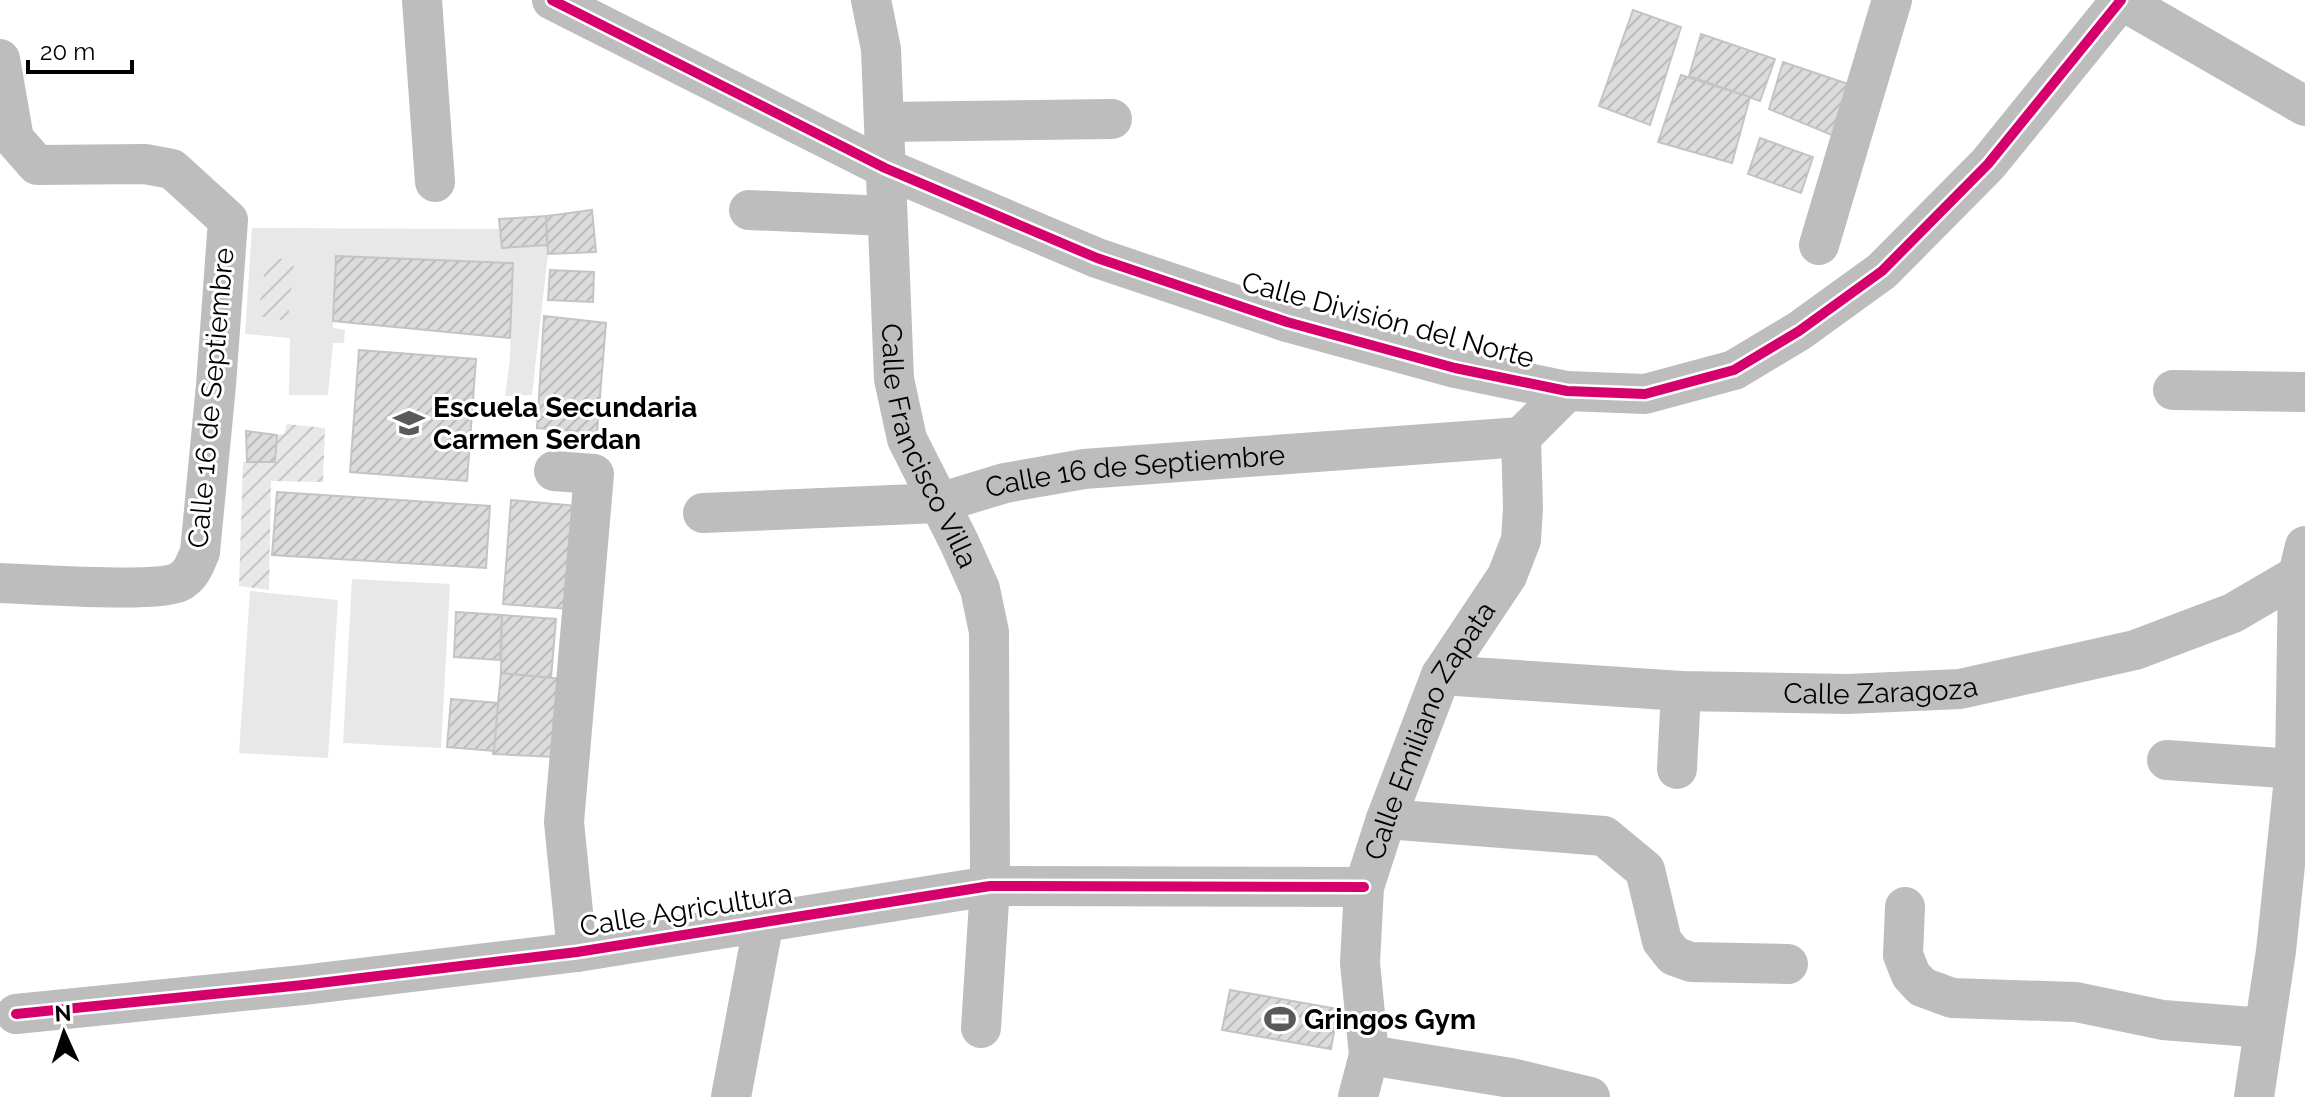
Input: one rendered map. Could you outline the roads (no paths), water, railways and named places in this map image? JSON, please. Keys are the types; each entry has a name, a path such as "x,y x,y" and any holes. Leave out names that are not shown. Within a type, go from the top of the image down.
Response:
{"street":[{"path":"422,0 435,182"},
{"name":"Calle División del Norte","path":"552,0 885,168 1097,258 1287,322 1455,368 1567,391 1645,394 1734,370 1799,331 1882,271 1988,164 2121,0"},
{"name":"Calle Francisco Villa","path":"871,0 881,49 894,379 907,439 980,589 989,632 990,886 981,1028"},
{"path":"1819,245 1892,0"},
{"path":"2121,0 2305,106"},
{"name":"Calle 16 de Septiembre","path":"0,59 14,139 37,165 145,164 172,169 228,220 200,552 192,571 178,583 149,587 0,583"},
{"path":"885,122 1112,119"},
{"path":"749,210 887,216"},
{"path":"2173,390 2305,392"},
{"path":"1521,437 1567,391"},
{"name":"Calle 16 de Septiembre","path":"703,513 939,503 1005,483 1084,469 1521,437"},
{"name":"Calle Emiliano Zapata","path":"1358,1097 1369,1055 1360,963 1364,887 1386,819 1441,675 1507,576 1521,540 1521,437"},
{"path":"554,471 594,474 564,822 577,952"},
{"name":"Calle Zaragoza","path":"1441,675 1681,691 1848,694 1960,689 2135,650 2233,613 2303,557"},
{"name":"Calle Zaragoza","path":"2254,1097 2276,951 2295,769 2303,557"},
{"path":"1677,769 1681,691"},
{"path":"2167,760 2295,769"},
{"path":"1386,819 1604,836 1645,870 1662,941 1674,956 1691,962 1788,964"},
{"name":"Calle Agricultura","path":"5,1015 303,985 577,952 990,886 1364,887"},
{"path":"1905,907 1903,955 1911,975 1922,987 1952,998 2076,1002 2163,1020 2264,1028"},
{"path":"731,1097 764,921"},
{"path":"1369,1055 1511,1078 1590,1097"}],"place":[{"name":"Escuela Secundaria Carmen Serdan","path":"409,423"},
{"name":"Gringos Gym","path":"1280,1019"}]}
